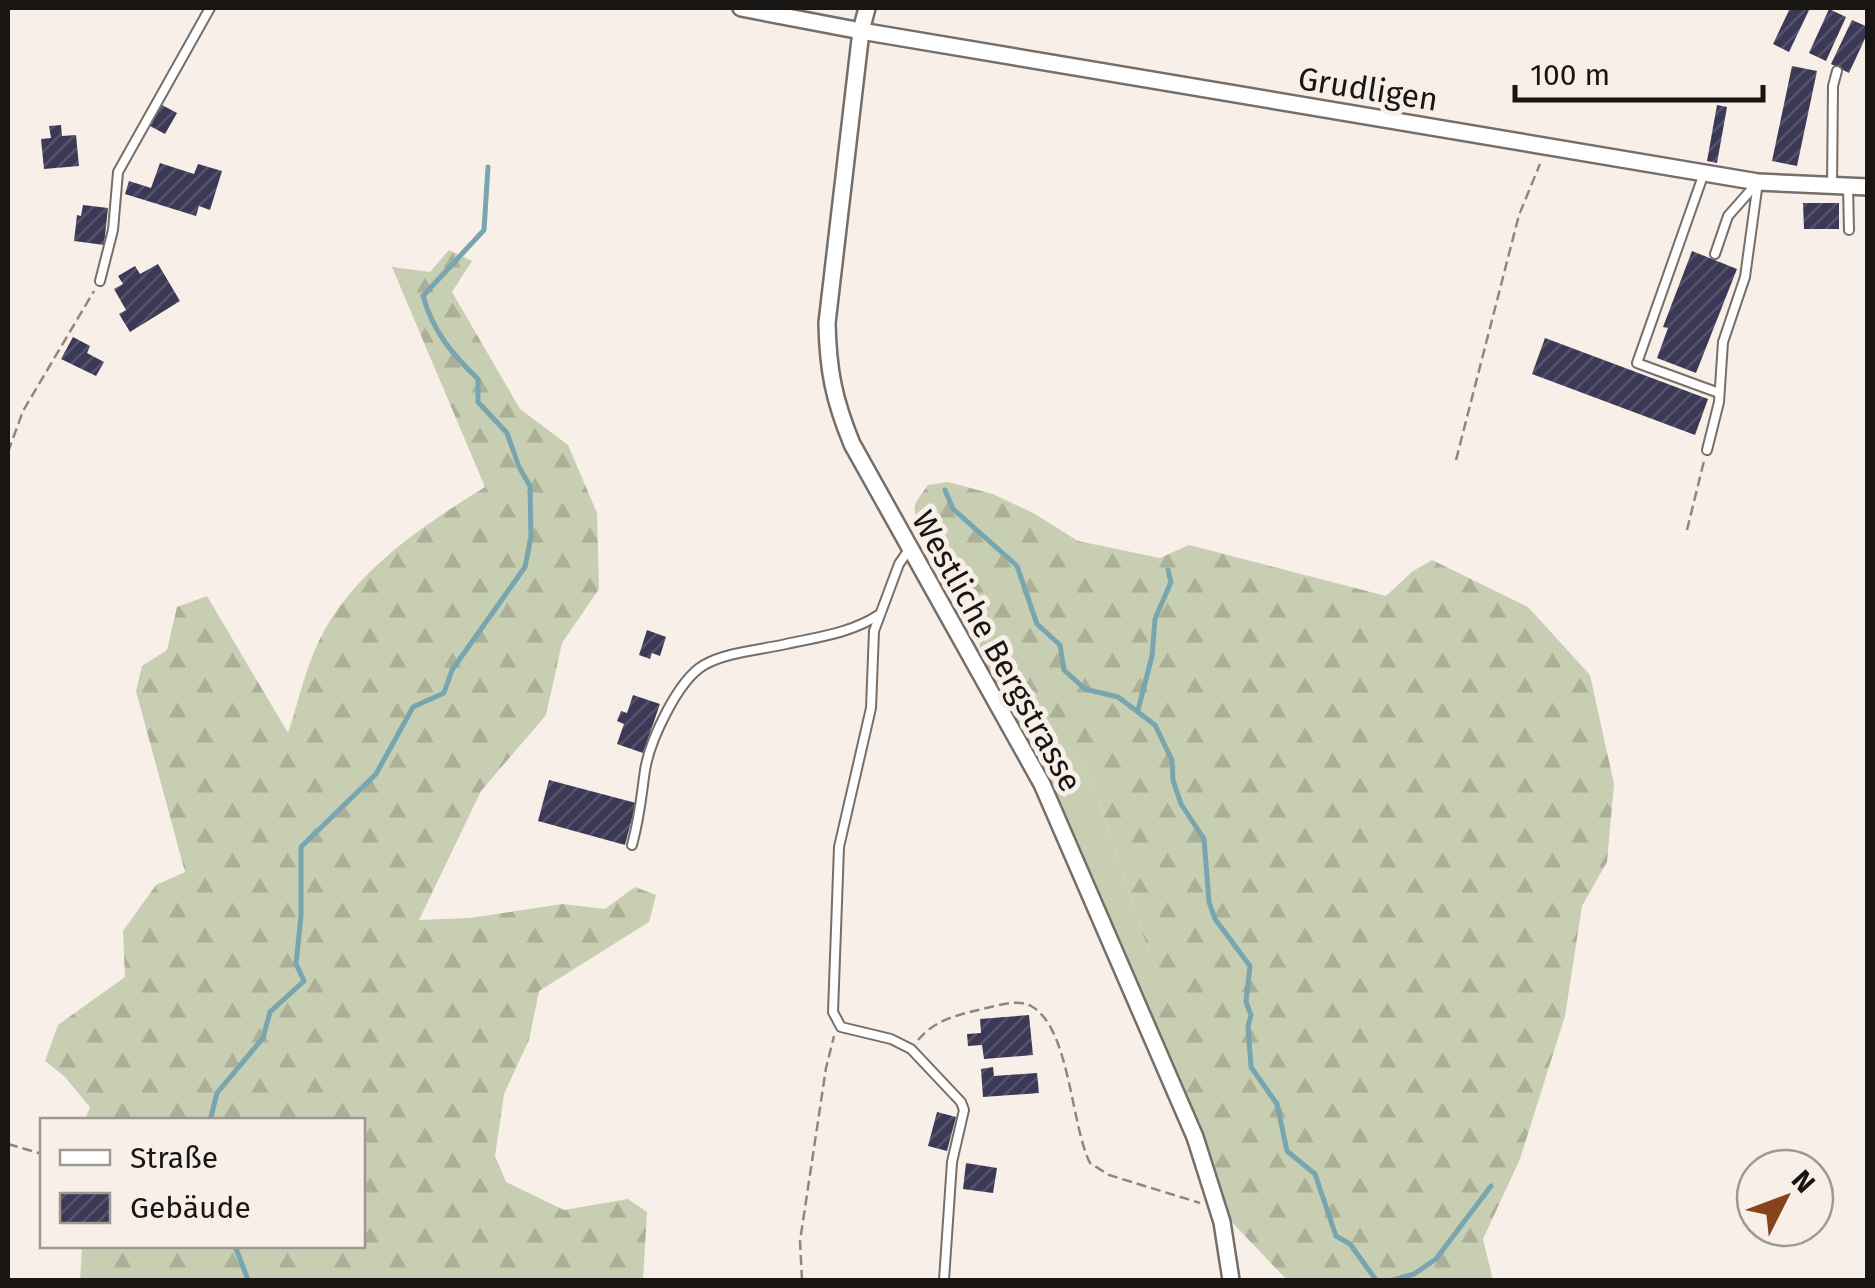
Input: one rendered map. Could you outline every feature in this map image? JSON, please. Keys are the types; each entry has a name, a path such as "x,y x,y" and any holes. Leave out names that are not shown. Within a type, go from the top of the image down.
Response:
{"street":[{"name":"Grudligen","path":"741,8 862,32 1758,182 1868,187"},
{"name":"Westliche Bergstrasse","path":"867,8 827,323 828,369 835,403 852,444 1042,784 1195,1137 1217,1204 1231,1280"}],"lane":[{"path":"100,281 113,230 118,172 210,8"},
{"path":"1837,71 1833,86 1840,187 1849,230"},
{"path":"1704,173 1637,363 1719,393"},
{"path":"1715,254 1728,216 1758,182"},
{"path":"1707,450 1719,393 1723,342 1745,277 1758,182"},
{"path":"910,548 899,564 874,630 871,708 840,848 833,1012 841,1027 891,1039 911,1049 952,1090 964,1110 952,1162 944,1280"},
{"path":"632,845 642,810 646,766 675,697 690,674 729,657 851,630 880,614"}],"path":[{"path":"1456,460 1519,215 1548,146"},
{"path":"8,452 23,410 100,281"},
{"path":"1688,530 1707,450"},
{"path":"911,1049 928,1028 946,1018 1012,1003 1033,1007 1043,1018 1063,1059 1090,1163 1108,1175 1200,1204 1217,1204"},
{"path":"802,1280 800,1242 826,1068 834,1037 841,1027"},
{"path":"8,1144 40,1153"}],"green space":[{"path":"449,250 472,261 452,292 520,409 568,445 597,513 599,589 562,643 546,715 481,791 419,920 470,918 562,904 605,909 635,887 656,895 649,922 539,991 529,1040 504,1094 495,1156 506,1182 564,1210 628,1199 647,1212 643,1280 80,1280 82,1248 365,1248 365,1118 86,1118 90,1107 64,1076 45,1061 58,1025 125,977 123,931 156,885 185,872 136,691 142,666 167,650 177,607 207,596 288,733 314,652 345,600 410,537 485,487 392,267 430,272"},
{"path":"948,482 993,494 1078,541 1160,558 1189,545 1386,596 1413,571 1432,560 1528,607 1590,675 1614,784 1607,862 1582,906 1565,1016 1520,1159 1483,1239 1493,1280 1287,1280 1227,1217 1148,1013 1157,995 1159,975 1081,759 1068,747 1016,723 981,664 976,598 964,580 948,578 917,521 915,505 928,485"},
{"path":"1016,723 1068,747 1081,759 1159,975 1158,995 1148,1013 1060,809"}],"building":[{"path":"1790,8 1810,8 1789,52 1773,44"},
{"path":"1829,9 1846,17 1826,61 1809,53"},
{"path":"1852,20 1868,27 1868,32 1849,73 1831,64"},
{"path":"1792,66 1817,71 1797,166 1772,161"},
{"path":"162,105 177,113 165,134 150,126"},
{"path":"1717,105 1727,107 1717,163 1707,161"},
{"path":"61,125 62,136 76,135 79,166 44,169 41,139 51,138 49,126"},
{"path":"160,163 194,174 198,164 222,171 210,210 199,206 196,216 125,194 129,181 151,188"},
{"path":"1803,203 1839,203 1839,229 1804,229"},
{"path":"83,205 108,208 104,245 74,241 77,215 81,216"},
{"path":"1692,251 1737,269 1696,373 1657,358 1668,328 1663,327"},
{"path":"158,264 180,301 130,332 119,314 126,310 114,289 123,284 118,276 135,266 140,274"},
{"path":"73,337 90,346 87,353 104,362 96,376 61,359"},
{"path":"1545,338 1708,399 1695,435 1532,374"},
{"path":"647,630 666,637 660,656 652,653 650,659 639,655"},
{"path":"633,695 660,704 643,753 617,744 624,724 617,721 621,711 627,713"},
{"path":"549,780 636,803 625,845 538,821"},
{"path":"1029,1015 1033,1055 984,1059 982,1045 968,1046 967,1034 981,1033 980,1019"},
{"path":"993,1067 994,1076 1037,1073 1039,1093 983,1097 981,1069"},
{"path":"937,1112 956,1117 947,1151 928,1146"},
{"path":"966,1163 997,1168 993,1193 963,1189"}],"waterway":[{"path":"212,1118 217,1093 263,1038 270,1012 304,981 296,964 301,847 376,774 413,707 444,693 452,670 525,567 531,537 530,486 507,433 478,402 478,379 445,342 423,296 484,230 488,167"},
{"path":"945,490 953,509 1017,566 1037,624 1060,645 1064,670 1085,689 1118,697 1155,725 1172,760 1173,780 1181,804 1204,839 1209,902 1215,919 1250,966 1246,1002 1251,1015 1251,1067 1277,1104 1287,1151 1315,1174 1336,1236 1350,1244 1376,1280"},
{"path":"1138,710 1152,656 1155,619 1171,582 1168,570"},
{"path":"1393,1280 1414,1274 1436,1259 1491,1186"},
{"path":"236,1248 248,1280"}]}
